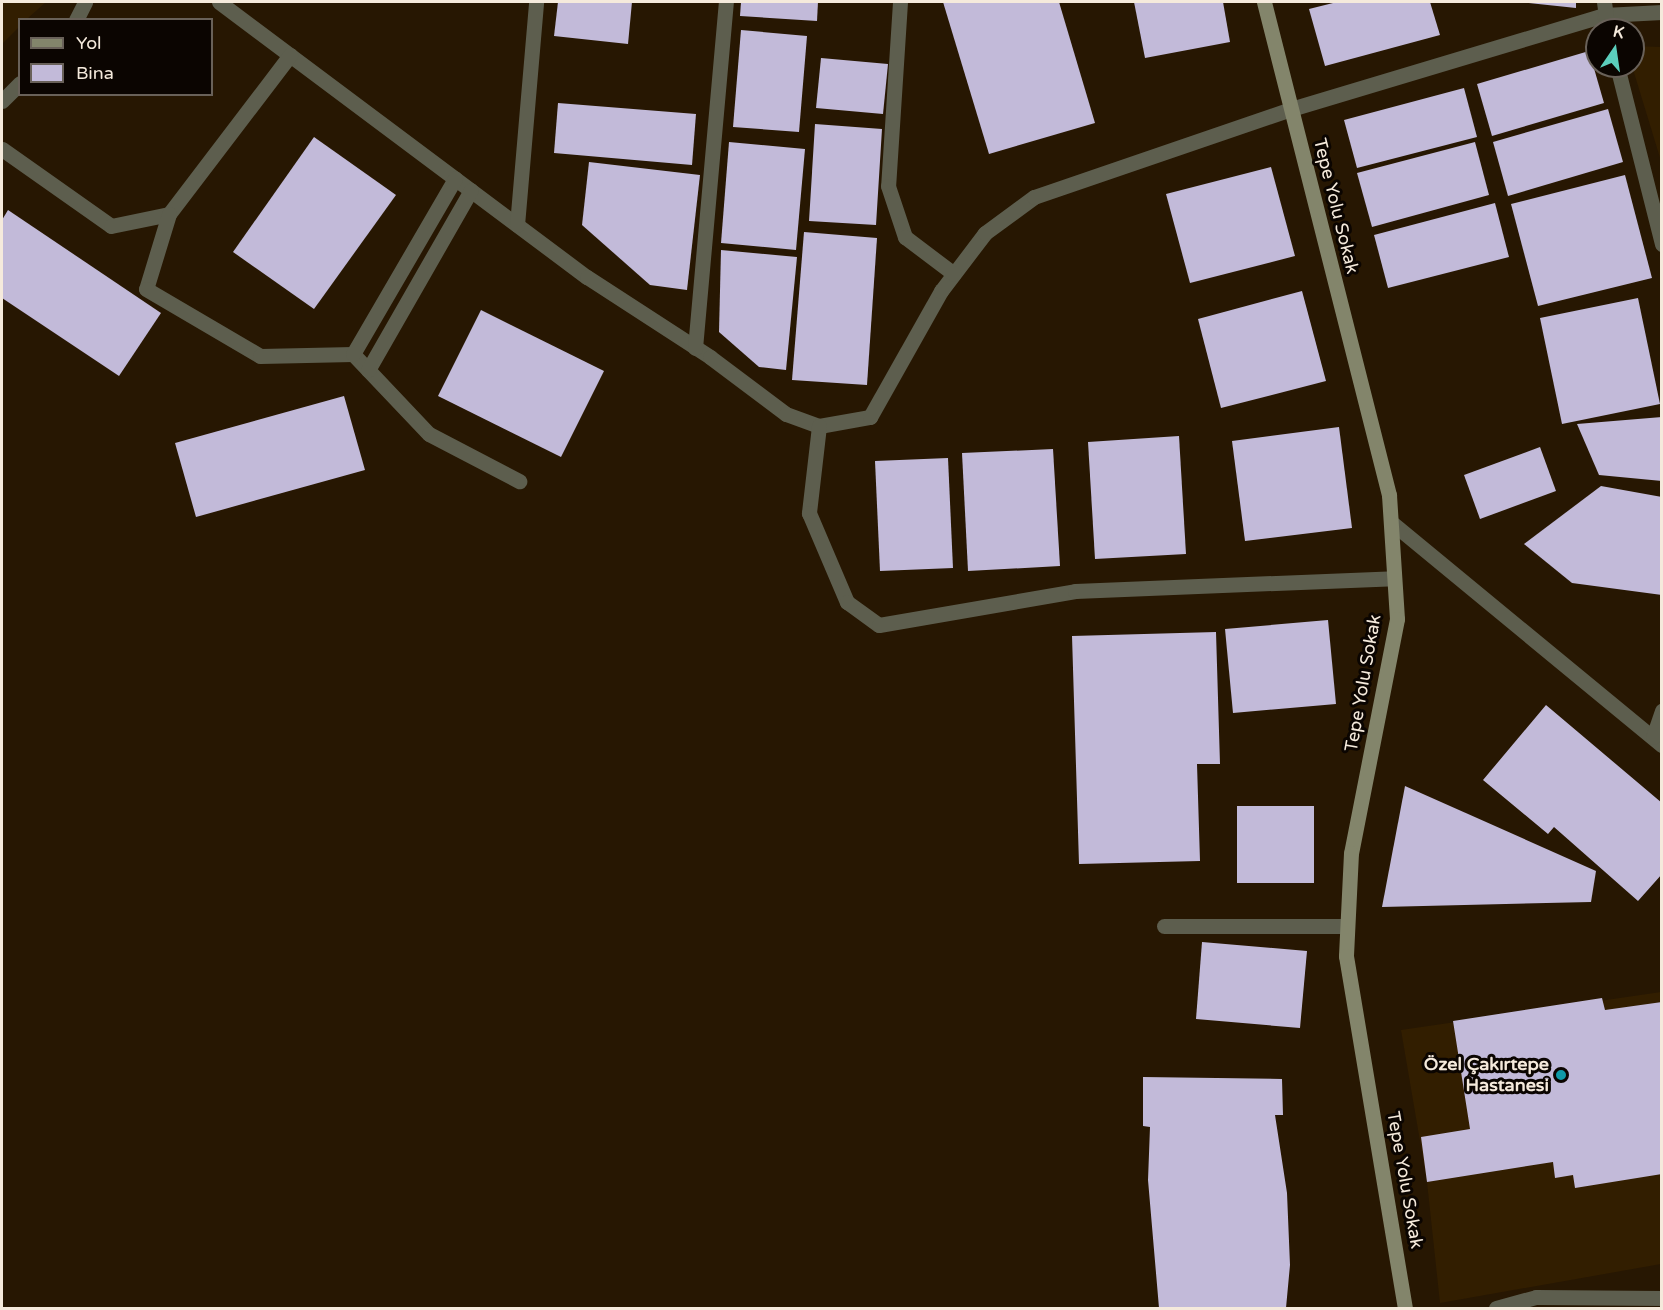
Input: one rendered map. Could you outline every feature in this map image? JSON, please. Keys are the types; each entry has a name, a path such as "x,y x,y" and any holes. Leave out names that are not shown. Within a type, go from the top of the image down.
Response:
{"street":[{"path":"77,18 85,2"},
{"path":"219,2 587,277 696,348 786,414 819,426 870,417 954,274 985,233 1034,197 1291,109 1604,8 1662,12"},
{"path":"517,225 536,2"},
{"path":"696,348 726,2"},
{"path":"900,2 888,186 905,237 954,274"},
{"name":"Tepe Yolu Sokak","path":"1264,2 1389,495 1397,619 1351,853 1346,956 1405,1308"},
{"path":"290,55 169,214 146,289 260,356 353,354 429,434 519,481"},
{"path":"1620,78 1662,244"},
{"path":"2,101 18,85"},
{"path":"2,149 111,226 169,214"},
{"path":"353,354 455,179"},
{"path":"368,370 471,190"},
{"path":"819,426 809,513 847,602 879,625 1075,591 1394,579"},
{"path":"1391,522 1657,741"},
{"path":"1657,741 1662,711"},
{"path":"1164,926 1347,926"},
{"path":"1496,1308 1536,1297 1662,1298"}],"shaded area":[{"path":"2,2 46,2 28,18 18,18 18,28 2,44"},
{"path":"1645,46 1661,47 1661,161 1636,78 1645,78"},
{"path":"1661,992 1661,1264 1440,1303 1427,1182 1401,1030"}],"building":[{"path":"558,2 632,2 628,44 554,36"},
{"path":"741,2 818,2 817,21 740,16"},
{"path":"943,2 1059,2 1095,123 989,154"},
{"path":"1134,2 1223,2 1230,42 1145,58"},
{"path":"1337,2 1430,2 1440,35 1325,66 1309,9"},
{"path":"1520,2 1576,2 1576,8"},
{"path":"741,30 807,36 799,132 733,127"},
{"path":"1585,52 1585,78 1597,78 1604,103 1492,136 1477,84"},
{"path":"821,58 888,64 883,114 816,108"},
{"path":"1464,88 1477,137 1357,168 1344,120"},
{"path":"558,103 696,114 692,165 554,153"},
{"path":"1608,109 1623,162 1508,196 1493,142"},
{"path":"815,124 882,129 876,225 809,221"},
{"path":"314,137 396,195 314,309 233,252"},
{"path":"729,142 805,149 796,250 721,243"},
{"path":"1475,142 1489,195 1372,227 1357,173"},
{"path":"589,162 700,175 687,290 650,285 582,225"},
{"path":"1271,167 1295,256 1190,283 1166,194"},
{"path":"1625,175 1652,278 1538,306 1511,204"},
{"path":"1495,203 1509,257 1388,288 1374,235"},
{"path":"8,210 161,313 119,376 2,298 2,220"},
{"path":"804,232 877,238 867,385 792,380"},
{"path":"721,250 797,257 786,370 759,367 719,332"},
{"path":"1302,291 1326,381 1221,408 1198,319"},
{"path":"1638,298 1660,404 1562,424 1540,318"},
{"path":"481,310 604,371 561,457 438,396"},
{"path":"344,396 365,470 196,517 175,443"},
{"path":"1662,417 1662,481 1599,475 1577,424"},
{"path":"1339,427 1352,528 1245,541 1232,441"},
{"path":"1179,436 1186,554 1095,559 1088,442"},
{"path":"1540,447 1556,491 1480,519 1464,475"},
{"path":"1053,449 1060,566 968,571 962,453"},
{"path":"948,458 953,568 880,571 875,461"},
{"path":"1601,486 1662,497 1662,595 1572,583 1524,544"},
{"path":"1328,620 1336,704 1233,713 1225,629"},
{"path":"1216,632 1220,764 1197,764 1200,861 1079,864 1072,636"},
{"path":"1546,705 1662,803 1662,874 1638,901 1554,827 1548,834 1483,780"},
{"path":"1405,786 1596,871 1591,902 1382,907"},
{"path":"1237,806 1314,806 1314,883 1237,883"},
{"path":"1202,942 1307,951 1300,1028 1196,1019"},
{"name":"Özel Çakırtepe Hastanesi","path":"1602,998 1605,1010 1662,1002 1662,1174 1575,1188 1573,1175 1555,1178 1553,1162 1427,1182 1421,1137 1470,1129 1453,1021"},
{"path":"1143,1077 1282,1079 1283,1115 1275,1115 1287,1193 1290,1265 1286,1308 1159,1308 1148,1180 1150,1127 1143,1126"}],"place":[{"name":"Özel Çakırtepe Hastanesi","path":"1561,1075"}]}
